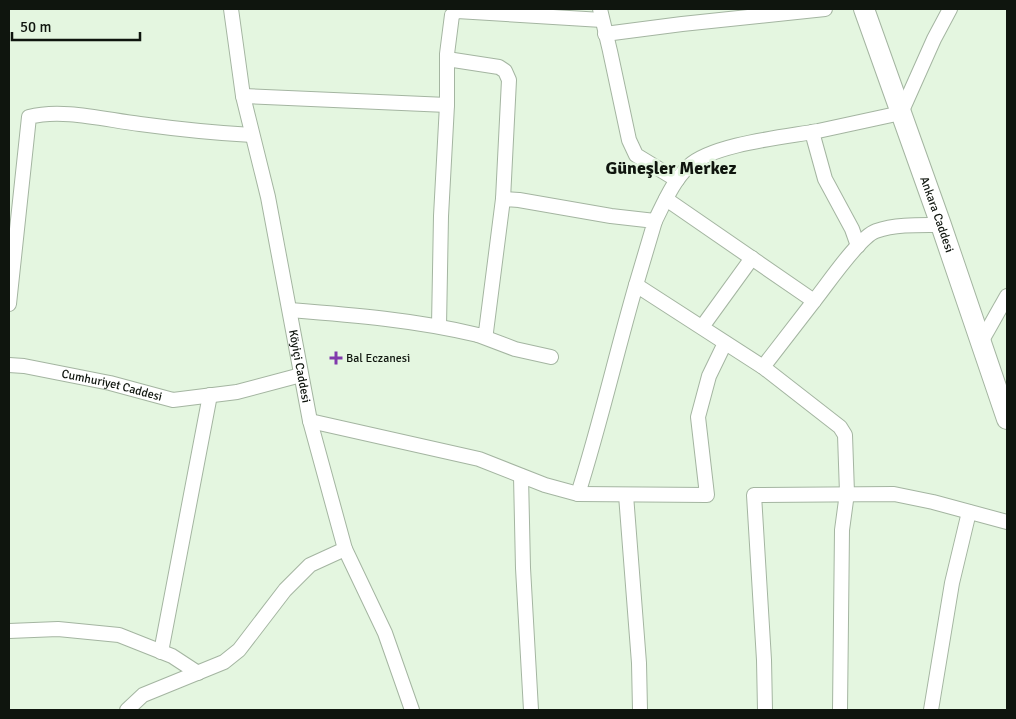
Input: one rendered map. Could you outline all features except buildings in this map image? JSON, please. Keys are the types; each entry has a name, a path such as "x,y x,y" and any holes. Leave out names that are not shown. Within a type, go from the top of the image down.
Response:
{"street":[{"name":"Köyiçi Caddesi","path":"230,9 243,96 268,197 310,421 345,549 385,634 412,710"},
{"path":"605,34 825,9"},
{"name":"Ankara Caddesi","path":"864,9 981,342 1003,395 1007,419"},
{"path":"578,494 655,221 673,184 690,165 709,153 771,138 812,132 901,113 934,39 950,9"},
{"path":"439,326 441,216 447,105 447,12 601,14 629,140 636,155 677,180"},
{"path":"447,59 499,67 505,71 509,80 503,199 486,332 478,336"},
{"path":"243,96 447,105"},
{"path":"9,304 29,117 40,114 76,115 195,131 252,135"},
{"path":"812,132 826,179 852,229 858,246"},
{"path":"503,199 655,221"},
{"path":"666,199 814,301"},
{"path":"763,367 858,246 874,232 897,226 941,224"},
{"path":"702,327 752,258"},
{"path":"636,285 763,367 840,427 845,435 847,493 842,530 840,710"},
{"path":"981,342 1007,296"},
{"path":"290,310 352,315 439,326 478,336 515,349 551,357"},
{"path":"310,421 480,459 545,485 578,494 707,495 698,417 709,376 725,344"},
{"name":"Cumhuriyet Caddesi","path":"9,365 24,366 110,383 173,400 237,392 301,375"},
{"path":"161,652 210,395"},
{"path":"522,476 523,568 530,710"},
{"path":"765,710 764,660 754,495 894,494 933,502 1007,522"},
{"path":"626,495 639,663 640,710"},
{"path":"931,710 952,583 969,512"},
{"path":"127,710 143,696 224,662 239,650 285,590 310,566 345,549"},
{"path":"9,630 58,629 119,635 172,656 198,673"}],"place":[{"name":"Bal Eczanesi","path":"336,358"}],"district":[{"name":"Güneşler Merkez","path":"671,168"}]}
